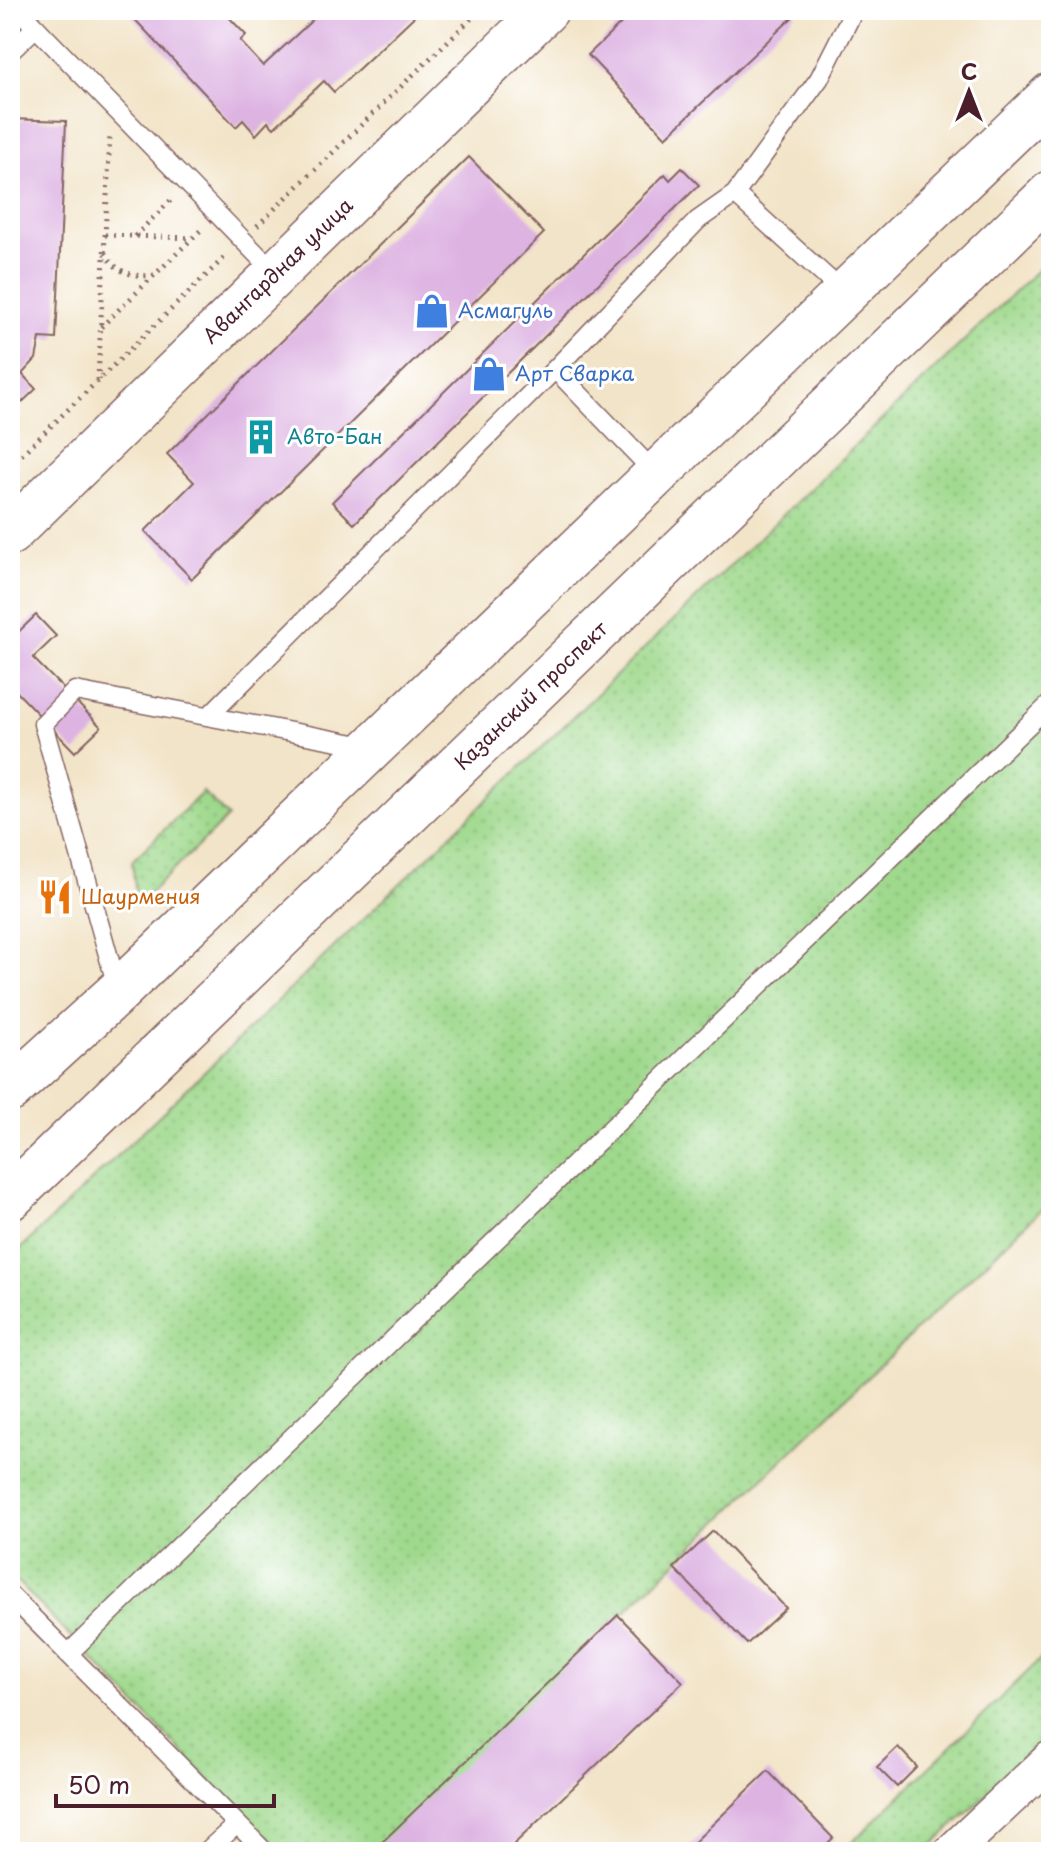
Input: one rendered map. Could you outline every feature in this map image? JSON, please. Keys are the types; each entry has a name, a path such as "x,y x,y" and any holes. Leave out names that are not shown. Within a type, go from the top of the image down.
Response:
{"main road":[{"name":"Авангардная улица","path":"10,533 546,10"},
{"path":"10,1090 118,992 1051,95"},
{"name":"Казанский проспект","path":"10,1198 1051,193"}],"street":[{"path":"952,1852 1051,1759"}],"lane":[{"path":"19,10 275,273"},
{"path":"209,716 555,369 698,220 735,194 819,79 854,10"},
{"path":"10,52 36,27"},
{"path":"735,194 845,294"},
{"path":"555,369 657,475"},
{"path":"118,992 43,724 75,691 372,748"},
{"path":"68,1654 1051,703"},
{"path":"10,1595 265,1852"},
{"path":"206,1852 237,1824"}],"path":[{"path":"98,381 112,105"},
{"path":"135,236 188,184"},
{"path":"100,327 217,214"},
{"path":"105,235 193,238"},
{"path":"104,252 122,271 141,277 154,275"}],"green space":[{"path":"1051,257 1051,1200 376,1852 285,1852 273,1846 10,1574 10,1259"},
{"path":"203,792 228,817 137,905 132,861"},
{"path":"1051,1649 1051,1735 925,1852 842,1852"}],"building":[{"path":"126,10 222,10 246,35 240,41 263,66 323,10 421,10 334,92 324,81 274,128 268,122 256,135 243,120 236,127"},
{"path":"635,10 792,10 796,14 666,137 588,55"},
{"path":"10,119 66,121 56,339 40,338 36,359 22,374 36,389 10,414"},
{"path":"469,157 544,233 192,579 145,531 194,482 167,454"},
{"path":"682,168 699,185 354,524 332,502 665,174 670,180"},
{"path":"36,615 56,636 33,658 101,727 75,752 10,685 10,640"},
{"path":"713,1531 786,1608 747,1644 674,1568"},
{"path":"618,1615 683,1682 506,1852 383,1852 377,1847"},
{"path":"898,1747 917,1767 897,1787 877,1767"},
{"path":"768,1771 833,1838 819,1852 684,1852"}],"place":[{"name":"Асмагуль","path":"432,311"},
{"name":"Арт Сварка","path":"489,374"},
{"name":"Авто-Бан","path":"261,437"},
{"name":"Шаурмения","path":"55,897"}]}
